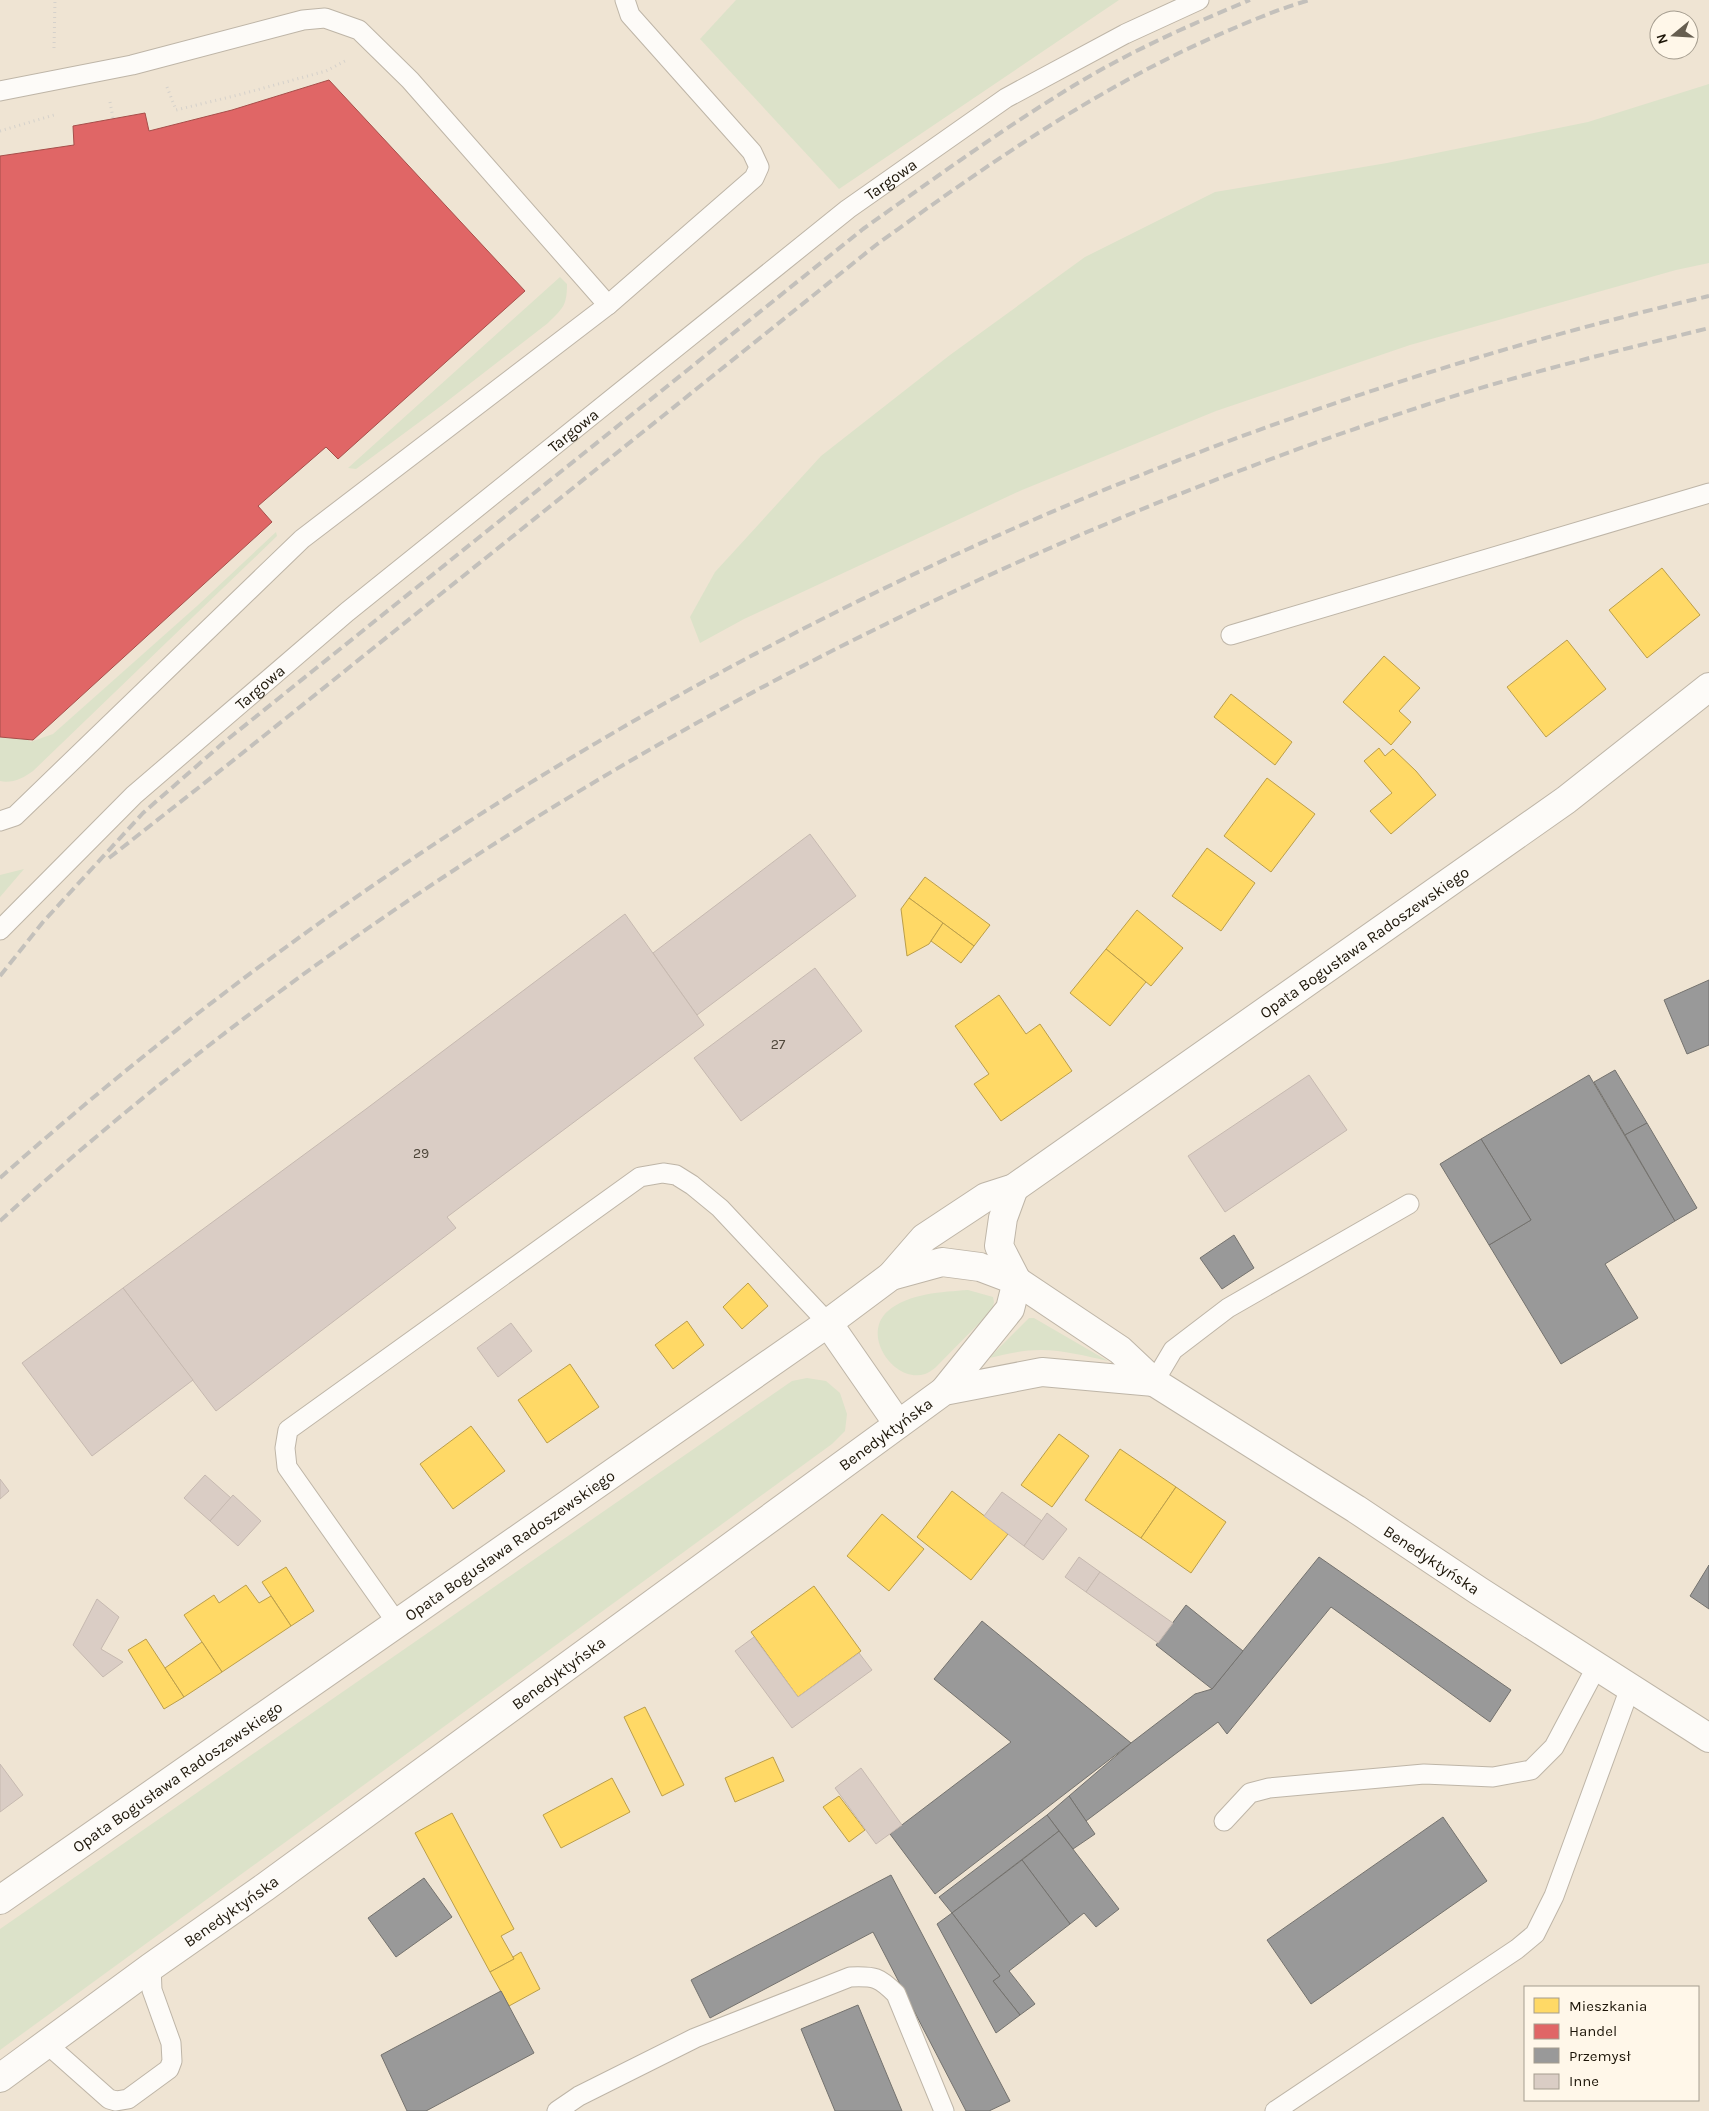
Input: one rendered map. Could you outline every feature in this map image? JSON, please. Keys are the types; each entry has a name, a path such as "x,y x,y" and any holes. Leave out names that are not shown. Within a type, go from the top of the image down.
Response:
{"street":[{"name":"Opata Bogusława Radoszewskiego","path":"0,1900 828,1324 891,1276 924,1238 986,1197 1014,1188 1566,800 1709,687"},
{"path":"944,1392 1010,1309 1017,1282 999,1246 1002,1218 1014,1188"},
{"name":"Benedyktyńska","path":"891,1276 942,1262 980,1267 1017,1282 1120,1350 1154,1382 1356,1509 1709,1738"},
{"path":"828,1324 898,1424"},
{"name":"Benedyktyńska","path":"0,2078 944,1392 1042,1372 1154,1382"}],"lane":[{"path":"0,821 15,816 302,539 608,305 754,178 759,167 752,152 630,15 625,0"},
{"name":"Targowa","path":"0,930 134,795 340,618 848,209 1006,98 1125,34 1199,0"},
{"path":"0,91 132,66 303,20 325,18 359,30 410,80 608,305"},
{"path":"1231,635 1709,493"},
{"path":"397,1623 287,1467 285,1448 288,1430 640,1177 663,1173 676,1175 692,1184 720,1208 828,1324"},
{"path":"1154,1382 1173,1350 1228,1308 1409,1204"},
{"path":"1224,1821 1250,1793 1269,1788 1424,1774 1493,1777 1531,1770 1554,1746 1597,1666"},
{"path":"1275,2111 1517,1949 1535,1934 1554,1896 1630,1688"},
{"path":"47,2044 110,2099 116,2101 128,2099 168,2070 172,2061 171,2043 152,1990 151,1967"},
{"path":"557,2111 579,2096 695,2038 850,1977 866,1976 882,1980 896,1994 944,2111"}],"path":[{"path":"54,54 55,0"},
{"path":"166,84 176,110 326,71 352,58 367,38"}],"green space":[{"path":"736,0 1119,0 839,189 700,39"},
{"path":"1709,84 1709,263 1676,270 1410,345 1216,411 1022,490 744,619 700,643 690,617 715,572 821,456 950,355 1085,257 1215,192 1387,163 1588,122"},
{"path":"560,277 567,284 565,302 561,310 548,323 356,469 348,468"},
{"path":"276,532 277,536 33,771 17,780 9,782 0,781 0,737 29,739 30,742 53,734 197,606"},
{"path":"24,869 0,897 0,875"},
{"path":"968,1290 993,1297 992,1310 935,1368 925,1374 914,1375 903,1372 893,1365 879,1344 878,1332 880,1321 888,1311 906,1300 926,1294"},
{"path":"1029,1318 1034,1318 1108,1361 1049,1350 1021,1351 989,1358"},
{"path":"807,1378 826,1381 840,1393 847,1414 845,1431 832,1444 0,2050 0,1929 792,1381"}],"building: Mieszkania":[{"path":"1662,568 1700,615 1647,658 1609,610"},
{"path":"1567,640 1606,689 1546,737 1507,687"},
{"path":"1384,656 1420,688 1399,711 1411,722 1391,745 1343,702"},
{"path":"1231,694 1292,742 1275,765 1214,717"},
{"path":"1379,748 1385,756 1393,749 1416,771 1436,795 1391,834 1370,811 1392,793 1364,761"},
{"path":"1267,778 1315,814 1271,872 1224,836"},
{"path":"1207,848 1255,883 1221,931 1172,896"},
{"path":"925,877 990,925 974,946 909,898"},
{"path":"909,898 943,923 929,944 907,956 901,909"},
{"path":"1137,910 1183,948 1151,986 1106,949"},
{"path":"943,923 974,946 961,963 931,941"},
{"path":"1106,949 1146,982 1110,1026 1070,993"},
{"path":"999,995 1026,1034 1040,1024 1072,1071 1001,1121 974,1084 989,1074 955,1026"},
{"path":"748,1283 768,1306 742,1329 723,1307"},
{"path":"687,1321 704,1345 673,1369 655,1345"},
{"path":"570,1364 599,1407 547,1443 518,1400"},
{"path":"471,1426 505,1471 453,1509 420,1464"},
{"path":"1059,1434 1089,1456 1052,1507 1021,1485"},
{"path":"1120,1449 1176,1487 1141,1538 1085,1500"},
{"path":"1176,1487 1226,1522 1191,1573 1141,1538"},
{"path":"952,1491 1008,1534 971,1580 917,1537"},
{"path":"882,1514 924,1549 889,1591 847,1556"},
{"path":"286,1567 314,1611 291,1626 262,1582"},
{"path":"246,1585 259,1603 271,1596 291,1626 222,1672 184,1615 214,1595 219,1603"},
{"path":"814,1586 861,1651 798,1697 751,1632"},
{"path":"146,1639 184,1697 164,1709 128,1650"},
{"path":"202,1642 222,1672 184,1697 165,1668"},
{"path":"645,1707 684,1785 662,1796 624,1717"},
{"path":"773,1757 784,1781 735,1802 725,1778"},
{"path":"612,1778 630,1812 561,1848 543,1815"},
{"path":"839,1796 865,1830 849,1842 823,1807"},
{"path":"452,1813 514,1929 501,1936 514,1959 490,1972 415,1833"},
{"path":"521,1952 540,1989 509,2006 490,1972 514,1959 513,1957"}],"building: Handel":[{"path":"329,80 525,291 338,459 326,447 258,506 272,522 33,740 0,737 0,156 74,145 73,126 145,113 149,131 232,110"}],"building: Przemysł":[{"path":"1709,980 1709,1045 1687,1054 1664,1000"},
{"path":"1615,1070 1647,1123 1625,1135 1594,1082"},
{"path":"1589,1075 1675,1221 1605,1264 1638,1318 1561,1364 1489,1245 1531,1220 1481,1139"},
{"path":"1647,1123 1697,1208 1675,1221 1625,1135"},
{"path":"1481,1139 1531,1220 1489,1245 1440,1164"},
{"path":"1234,1235 1254,1268 1222,1289 1200,1258"},
{"path":"1319,1557 1511,1690 1490,1722 1331,1607 1227,1734 1218,1722 1086,1821 1069,1796 1131,1743 1195,1694 1212,1689"},
{"path":"1709,1565 1709,1609 1690,1596"},
{"path":"1186,1605 1243,1651 1212,1689 1156,1645"},
{"path":"982,1621 1131,1743 935,1894 890,1834 1011,1742 934,1679"},
{"path":"1069,1796 1095,1834 1073,1849 1047,1815"},
{"path":"1047,1815 1059,1831 952,1913 939,1897"},
{"path":"1443,1817 1487,1881 1311,2004 1267,1940"},
{"path":"1059,1831 1119,1909 1096,1927 1084,1913 1070,1924 1022,1860"},
{"path":"1022,1860 1070,1924 1009,1971 1035,2004 1020,2015 993,1981 1000,1976 952,1913"},
{"path":"891,1875 1010,2101 989,2111 966,2111 873,1932 710,2018 691,1980"},
{"path":"424,1878 452,1917 396,1957 368,1918"},
{"path":"952,1913 1000,1976 993,1981 1020,2015 996,2033 937,1924"},
{"path":"501,1991 534,2053 426,2111 407,2111 381,2055"},
{"path":"858,2005 902,2111 835,2111 801,2029"}],"building: Inne":[{"path":"810,834 856,896 697,1015 653,953"},
{"path":"625,914 704,1025 447,1217 456,1228 216,1411 123,1288 366,1109"},
{"path":"815,968 862,1031 741,1121 694,1058"},
{"path":"1309,1075 1347,1130 1225,1212 1188,1156"},
{"path":"123,1288 193,1380 92,1456 22,1363"},
{"path":"511,1323 532,1351 498,1377 477,1348"},
{"path":"205,1475 231,1498 210,1521 184,1498"},
{"path":"0,1479 9,1491 0,1499"},
{"path":"1002,1492 1042,1521 1024,1546 984,1516"},
{"path":"233,1495 261,1521 238,1546 210,1521"},
{"path":"1047,1513 1067,1529 1043,1560 1024,1546"},
{"path":"1079,1557 1100,1572 1086,1592 1065,1577"},
{"path":"1100,1572 1173,1623 1158,1643 1086,1592"},
{"path":"97,1599 119,1617 101,1649 123,1662 103,1677 73,1645"},
{"path":"754,1637 798,1697 859,1653 872,1670 792,1728 735,1651"},
{"path":"0,1764 23,1795 0,1812"},
{"path":"861,1768 902,1825 876,1844 835,1788"}],"railway":[{"path":"0,976 43,922 143,813 223,743 863,229 993,138 1073,86 1160,40 1250,0"},
{"path":"109,858 876,245 1002,157 1088,102 1178,53 1278,10 1310,0"},
{"path":"0,1178 186,1022 382,879 587,748 800,630 1019,526 1245,435 1475,358 1709,296"},
{"path":"0,1221 158,1086 324,960 496,843 674,736 858,638 1046,550 1239,471 1469,391 1709,328"}]}
